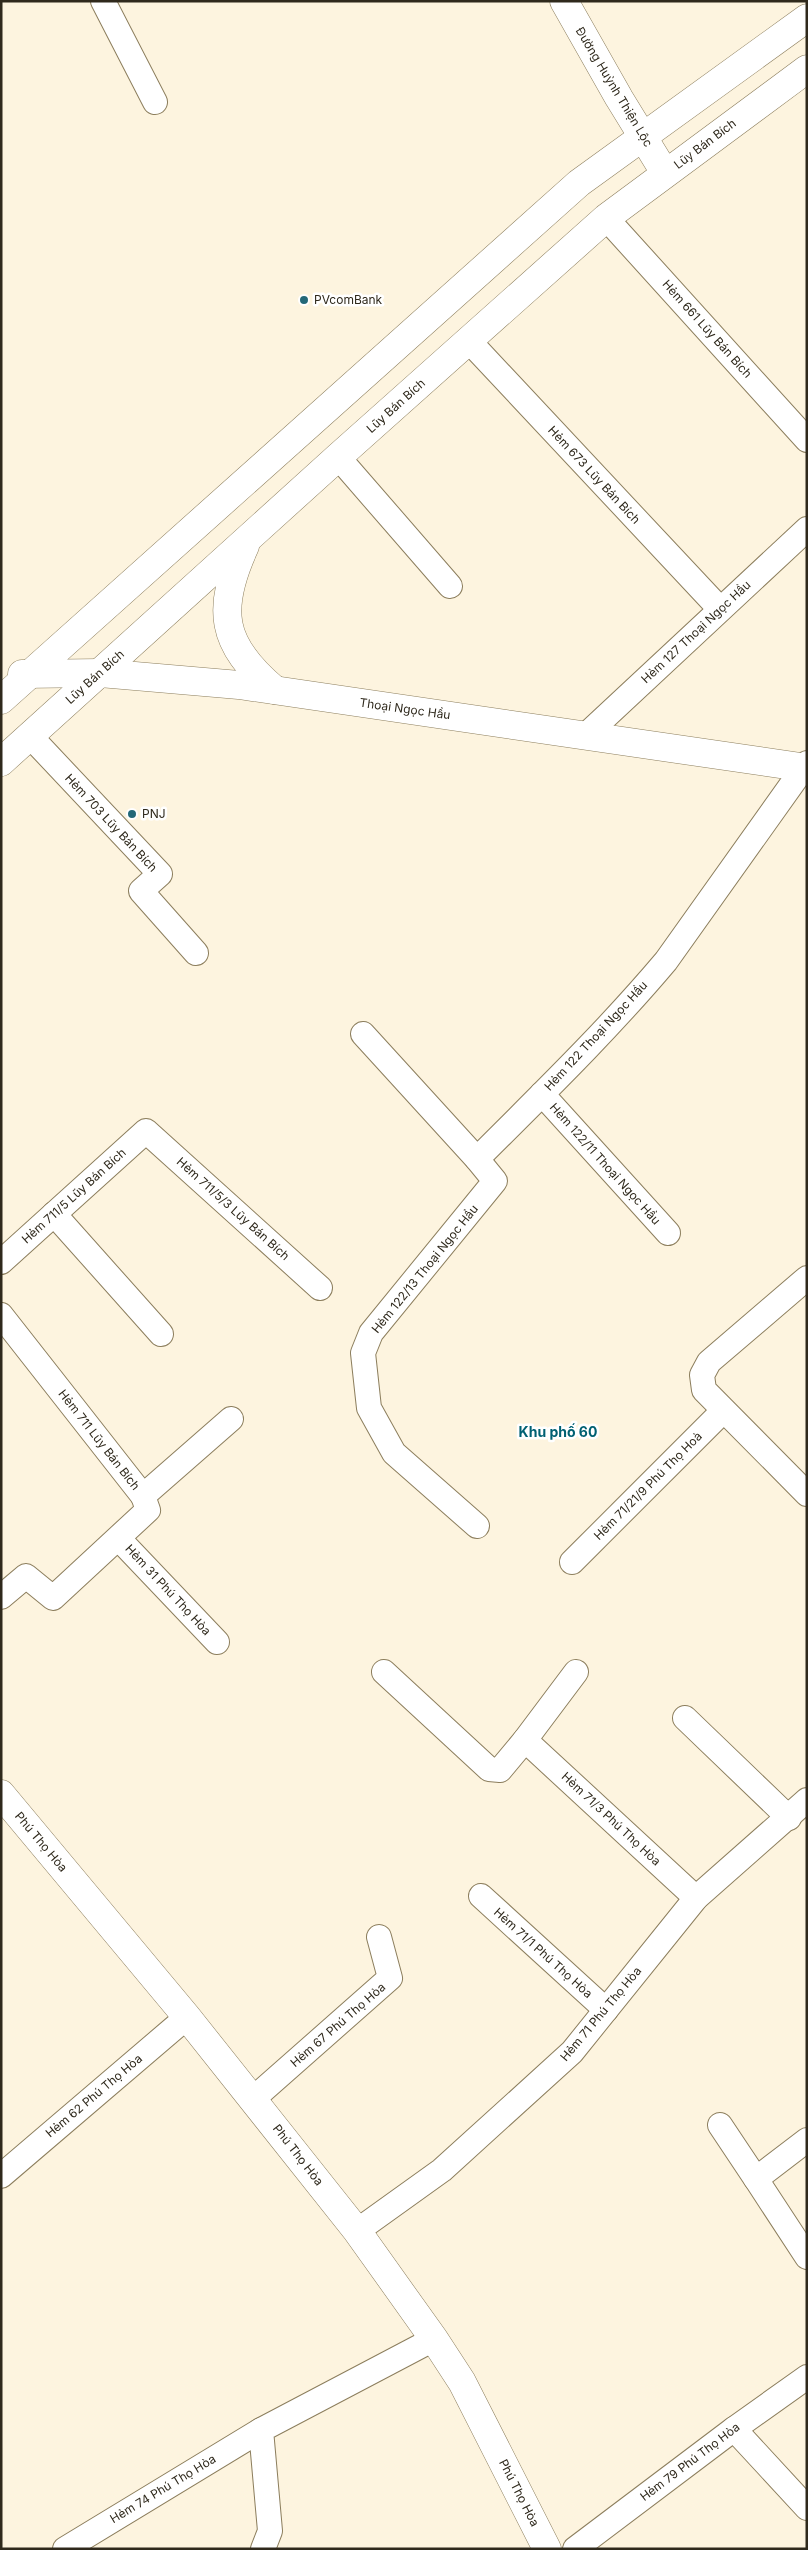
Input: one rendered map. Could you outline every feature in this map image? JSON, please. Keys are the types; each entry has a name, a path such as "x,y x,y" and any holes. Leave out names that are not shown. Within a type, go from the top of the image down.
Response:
{"main road":[{"name":"Đường Huỳnh Thiện Lộc","path":"564,1 665,173"},
{"path":"1,700 579,183 807,18"},
{"name":"Lũy Bán Bích","path":"1,762 606,218 807,68"},
{"path":"253,534 232,577 227,598 228,621 232,639 243,659 274,690"},
{"name":"Thoại Ngọc Hầu","path":"1,676 32,672 100,673 274,690 805,766"},
{"name":"Phú Thọ Hòa","path":"1,1794 187,2017 357,2231 434,2338 462,2382 547,2549"}],"lane":[{"path":"103,1 155,102"},
{"name":"Hẻm 661 Lũy Bán Bích","path":"606,218 807,440"},
{"name":"Hẻm 673 Lũy Bán Bích","path":"469,341 720,609"},
{"path":"338,457 450,586"},
{"name":"Hẻm 127 Thoại Ngọc Hầu","path":"586,735 807,529"},
{"name":"Hẻm 703 Lũy Bán Bích","path":"30,736 160,874 141,891 196,953"},
{"name":"Hẻm 122 Thoại Ngọc Hầu","path":"477,1159 641,991 666,961 805,766"},
{"path":"364,1034 477,1159"},
{"name":"Hẻm 122/11 Thoại Ngọc Hầu","path":"542,1094 668,1233"},
{"name":"Hẻm 711/5 Lũy Bán Bích","path":"1,1262 146,1131"},
{"name":"Hẻm 711/5/3 Lũy Bán Bích","path":"146,1131 320,1288"},
{"name":"Hẻm 122/13 Thoại Ngọc Hầu","path":"477,1159 495,1181 372,1333 363,1353 369,1408 394,1453 477,1526"},
{"path":"54,1214 161,1334"},
{"path":"807,1278 709,1362 702,1375 704,1390 807,1494"},
{"name":"Hẻm 711 Lũy Bán Bích","path":"1,1315 143,1496 230,1418"},
{"name":"Hẻm 71/21/9 Phú Thọ Hoà","path":"572,1562 723,1410"},
{"name":"Hẻm 31 Phú Thọ Hòa","path":"1,1597 26,1576 52,1598 119,1539 148,1510 143,1496"},
{"name":"Hẻm 31 Phú Thọ Hòa","path":"119,1539 217,1642"},
{"path":"384,1672 489,1769 500,1770 576,1672"},
{"path":"685,1718 790,1818"},
{"name":"Hẻm 71/3 Phú Thọ Hòa","path":"525,1740 696,1898"},
{"name":"Hẻm 71 Phú Thọ Hòa","path":"357,2231 442,2170 572,2052 696,1898 790,1818 807,1800"},
{"name":"Hẻm 71/1 Phú Thọ Hòa","path":"481,1896 606,2010"},
{"name":"Hẻm 67 Phú Thọ Hòa","path":"253,2099 390,1978 379,1938"},
{"name":"Hẻm 62 Phú Thọ Hòa","path":"1,2176 187,2017"},
{"path":"720,2125 807,2257"},
{"path":"756,2179 807,2140"},
{"name":"Hẻm 74 Phú Thọ Hòa","path":"65,2549 261,2430 434,2338"},
{"name":"Hẻm 79 Phú Thọ Hòa","path":"575,2549 734,2429 807,2377"},
{"path":"734,2429 807,2508"},
{"path":"261,2430 270,2531 263,2549"}],"place":[{"name":"PVcomBank","path":"304,300"},
{"name":"PNJ","path":"132,814"}],"district":[{"name":"Khu phố 60","path":"558,1432"}]}
